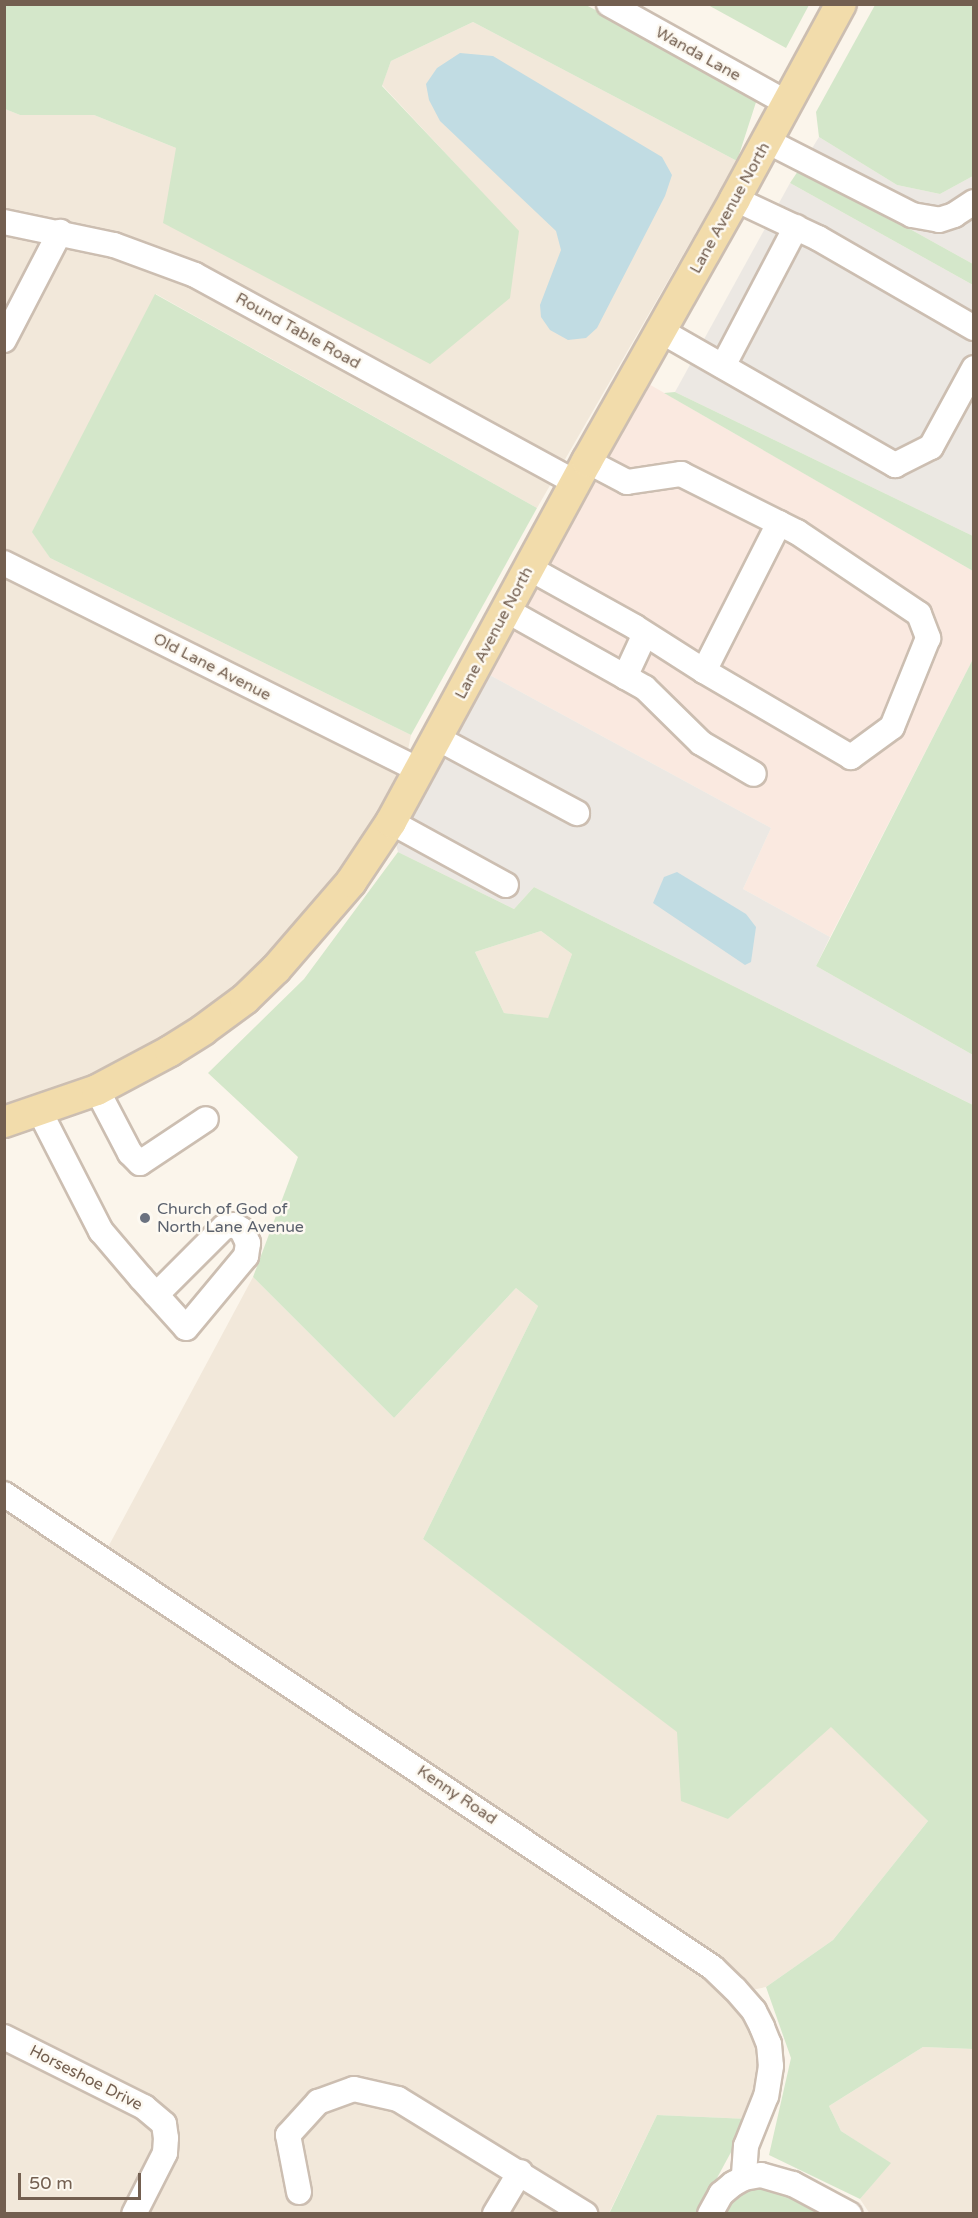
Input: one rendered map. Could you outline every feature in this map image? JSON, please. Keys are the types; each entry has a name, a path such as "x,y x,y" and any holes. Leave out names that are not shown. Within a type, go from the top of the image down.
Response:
{"main road":[{"name":"Lane Avenue North","path":"4,1122 40,1112 97,1090 170,1051 245,999 314,927 351,882 391,822 529,567 735,199 841,4"}],"street":[{"name":"Wanda Lane","path":"609,4 788,103"},
{"path":"767,141 912,215 939,220 954,215 974,202"},
{"path":"735,199 796,227 974,328"},
{"name":"Round Table Road","path":"4,222 114,244 195,275 582,472 627,482 681,474 797,531 919,614 928,638 892,727 851,757 704,671"},
{"path":"723,366 796,227"},
{"path":"4,340 60,232"},
{"path":"661,331 895,465 931,447 974,368"},
{"path":"529,567 704,671 779,523"},
{"name":"Old Lane Avenue","path":"4,563 419,771"},
{"path":"506,610 645,688 701,743 754,774"},
{"path":"625,677 645,634"},
{"path":"437,738 577,813"},
{"path":"391,822 506,885"},
{"path":"97,1090 130,1153 140,1163 206,1119"},
{"path":"40,1112 101,1231 156,1295"},
{"name":"Kenny Road","path":"4,1494 694,1955 735,1989 754,2011 770,2044 771,2066 766,2096 746,2146 744,2178"},
{"name":"Horseshoe Drive","path":"4,2037 144,2107 164,2124 165,2153 134,2214"},
{"path":"299,2192 288,2134 318,2102 354,2089 398,2099 585,2214"},
{"path":"495,2214 520,2172"},
{"path":"710,2214 721,2194 744,2178 761,2175 777,2178 849,2214"}],"shaded area":[{"path":"473,22 737,161 537,508 156,294 33,532 50,558 411,735 403,774 355,858 312,917 220,1005 110,1075 5,1114 5,109 20,115 94,115 176,148 518,231 382,85 391,61"},
{"path":"819,137 897,185 940,194 973,176 973,264 800,168"},
{"path":"790,183 973,285 973,536 675,392"},
{"path":"647,383 973,571 973,659 830,937 743,889 771,828 486,673"},
{"path":"486,673 771,828 743,889 830,937 816,966 973,1055 973,1105 534,887 514,909 398,852 394,837"},
{"path":"541,931 572,954 548,1019 504,1013 475,952"},
{"path":"253,1277 394,1418 516,1288 538,1306 423,1539 678,1732 728,1819 831,1726 928,1821 833,1940 766,1987 752,1990 728,1968 107,1549"},
{"path":"4,1504 706,1970 747,2011 765,2065 749,2119 657,2115 609,2213 145,2213 177,2136 5,2027"},
{"path":"4,2045 150,2120 157,2143 127,2213 5,2213"},
{"path":"923,2047 973,2049 973,2213 870,2214 860,2199 890,2163 841,2131 829,2106"}],"green space":[{"path":"4,5 586,5 758,96 737,161 473,22 391,61 382,86 519,231 510,298 430,364 163,223 176,148 94,115 20,115 5,109"},
{"path":"708,5 809,5 786,48"},
{"path":"875,5 973,5 973,176 940,194 897,185 819,137 816,112"},
{"path":"800,168 973,264 973,285 790,183"},
{"path":"155,294 537,508 411,735 50,558 32,532"},
{"path":"675,392 973,536 973,571 664,393"},
{"path":"973,659 973,1055 816,966"},
{"path":"398,852 514,909 534,887 973,1105 973,2049 923,2047 829,2106 841,2131 891,2163 860,2199 769,2155 791,2058 766,1987 833,1940 928,1821 831,1727 728,1819 681,1801 677,1732 423,1539 538,1306 516,1288 394,1418 253,1277 298,1157 208,1073 304,979","holes":["541,931 572,954 548,1018 504,1013 475,952"]},
{"path":"657,2115 749,2119 698,2213 609,2214"},
{"path":"753,2188 784,2192 822,2212 725,2214 732,2200"}],"water":[{"path":"460,53 493,56 662,157 672,175 665,196 597,328 586,338 568,340 550,330 541,317 540,305 561,250 556,231 440,121 429,100 426,84 437,68"},
{"path":"677,872 746,914 756,927 751,962 745,965 653,903 664,877"}],"place":[{"name":"Church of God of North Lane Avenue","path":"145,1218"}]}
